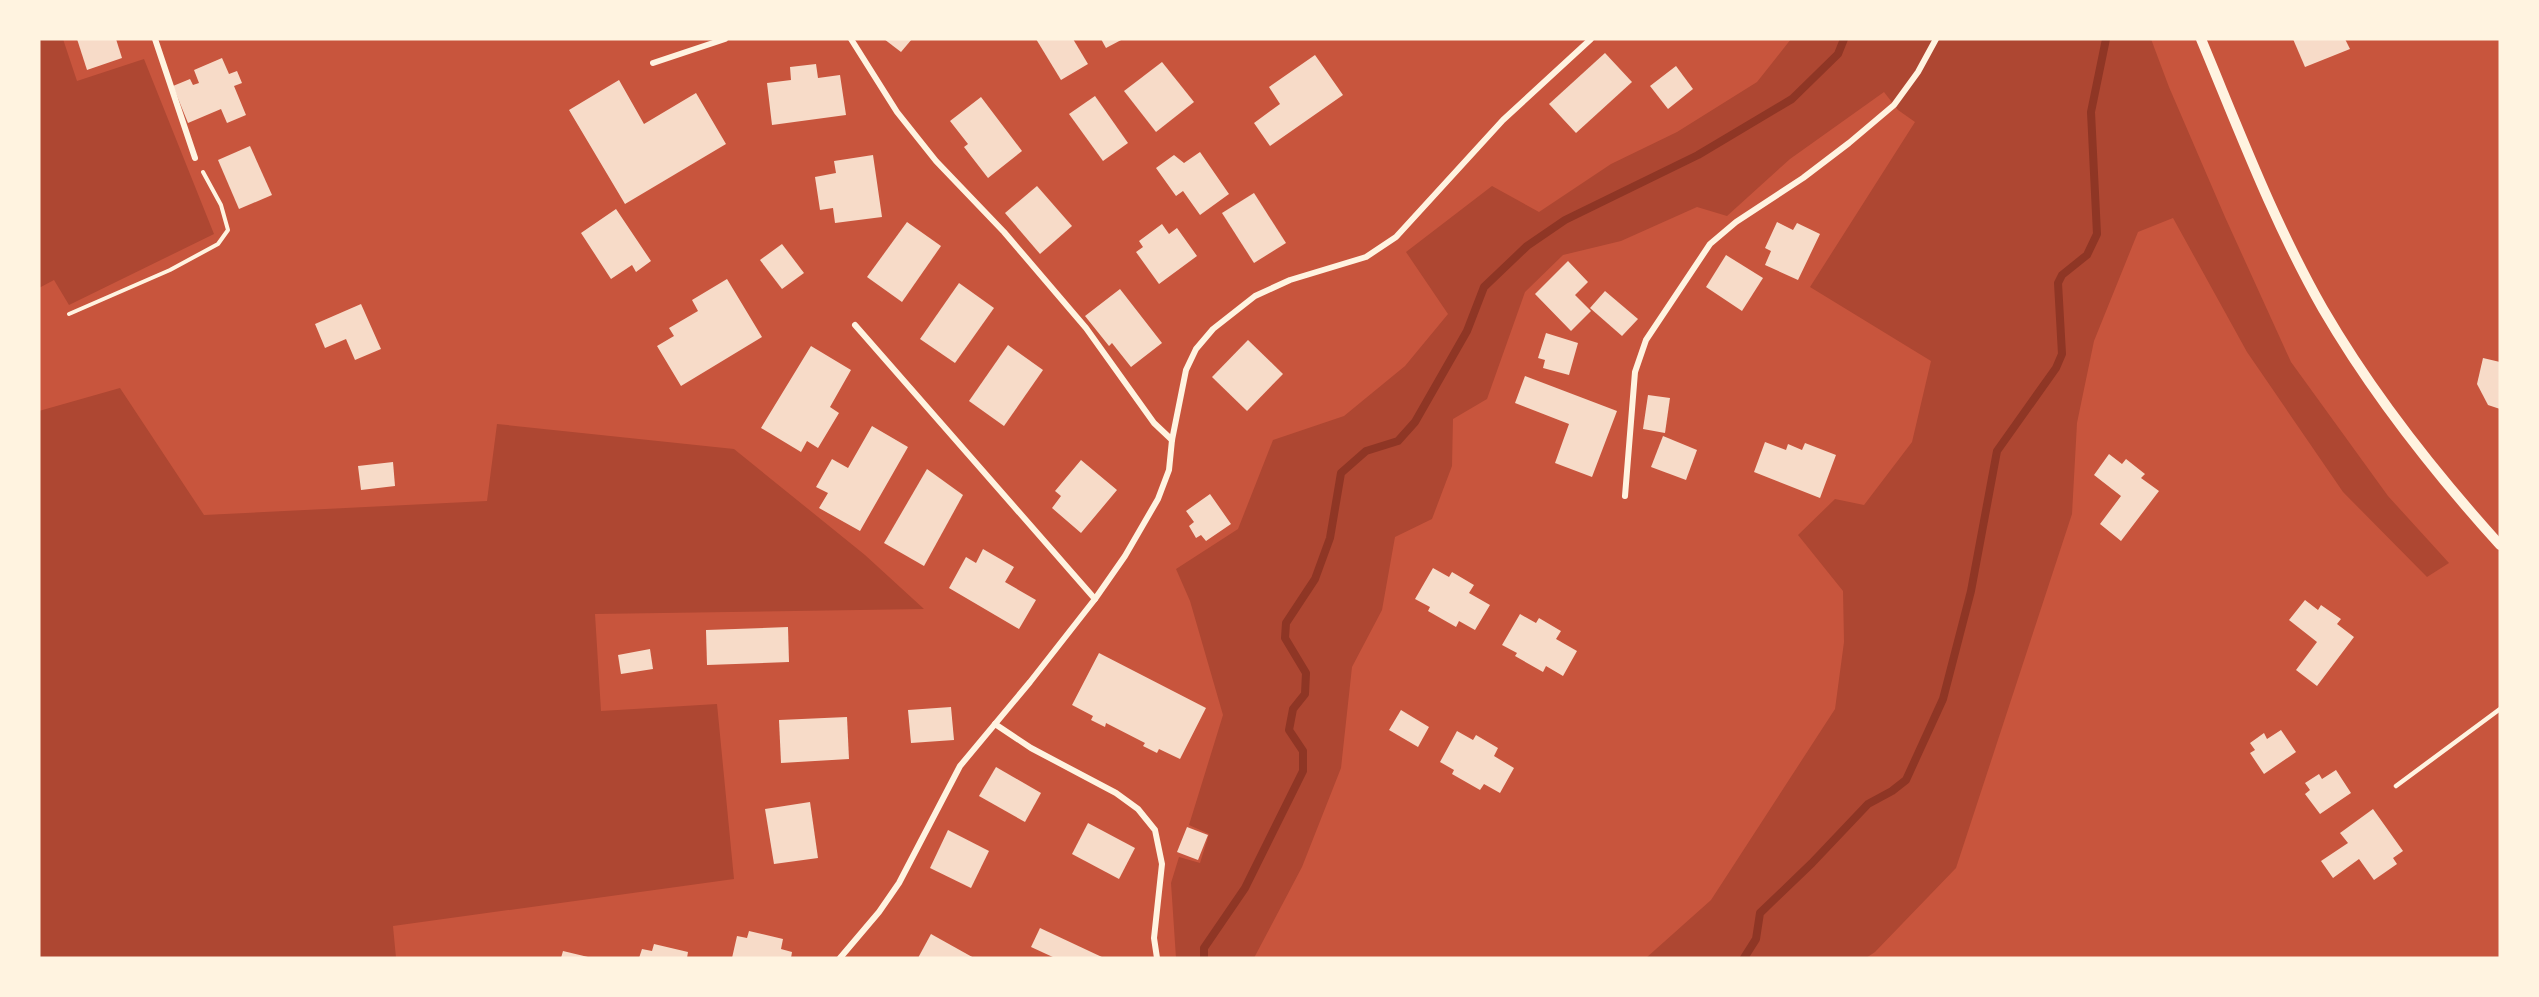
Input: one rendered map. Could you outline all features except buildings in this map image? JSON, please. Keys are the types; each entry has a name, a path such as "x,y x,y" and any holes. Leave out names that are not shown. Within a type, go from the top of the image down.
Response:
{"street":[{"path":"155,39 195,159"},
{"path":"653,63 725,39"},
{"path":"851,39 897,112 936,161 1004,232 1079,319 1154,423 1172,440"},
{"path":"840,958 879,912 899,883 960,766 1030,682 1095,599 1125,556 1158,499 1169,470 1172,440 1186,370 1196,349 1213,329 1255,296 1290,280 1366,257 1396,237 1503,120 1591,39"},
{"path":"1625,496 1635,372 1646,340 1710,244 1736,222 1812,171 1894,105 1918,72 1936,39"},
{"path":"2201,39 2275,215 2323,308 2354,360 2391,414 2449,489 2500,545"},
{"path":"855,325 1095,599"},
{"path":"994,724 1031,748 1116,793 1138,809 1155,831 1162,864 1154,938 1157,958"}],"lane":[{"path":"2396,786 2500,709"}],"path":[{"path":"69,314 132,288 218,244 228,230 221,205 195,159"}],"shaded area":[{"path":"39,39 63,39 77,81 144,59 214,234 69,305 54,280 39,288"},
{"path":"1791,39 2151,39 2169,87 2225,217 2291,362 2388,496 2449,563 2427,577 2343,492 2247,352 2173,218 2138,232 2094,341 2077,423 2072,514 1956,868 1875,952 1866,958 1646,958 1711,900 1835,709 1844,642 1843,591 1798,535 1835,499 1864,505 1912,442 1931,361 1810,287 1915,122 1898,110 1884,92 1790,159 1727,216 1697,207 1621,241 1563,255 1525,292 1487,399 1453,419 1452,466 1432,519 1395,537 1382,610 1352,667 1341,768 1302,867 1254,958 1176,958 1171,883 1179,857 1200,863 1209,834 1189,825 1223,715 1190,601 1176,569 1238,529 1273,440 1344,416 1405,366 1448,314 1406,252 1492,186 1539,212 1611,164 1677,132 1757,82"},
{"path":"120,388 204,515 487,501 497,424 734,449 865,555 924,609 595,614 601,711 717,704 734,879 393,926 396,958 39,958 39,411"}],"waterway":[{"path":"1204,958 1204,948 1245,888 1303,771 1303,751 1289,730 1293,709 1305,694 1306,673 1285,638 1286,623 1315,579 1330,538 1341,473 1366,451 1398,441 1415,422 1467,331 1484,287 1527,246 1565,220 1698,155 1792,99 1838,54 1844,39"},
{"path":"1744,958 1756,939 1760,913 1868,804 1892,791 1906,780 1943,699 1971,591 1997,451 2056,368 2062,354 2058,283 2062,275 2087,255 2097,234 2091,112 2106,39"}]}
